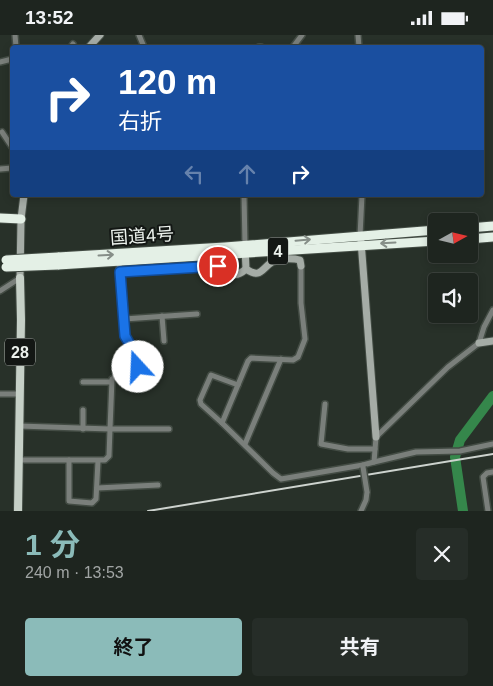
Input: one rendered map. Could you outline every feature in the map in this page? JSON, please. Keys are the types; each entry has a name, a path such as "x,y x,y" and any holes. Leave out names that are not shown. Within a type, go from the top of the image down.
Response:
{"highway":[{"path":"0,218 21,219"},
{"path":"478,227 493,226"},
{"name":"国道4号","path":"3,264 245,249 361,240 428,231"},
{"path":"478,238 493,237"},
{"name":"国道4号","path":"361,240 428,241"},
{"name":"国道4号","path":"58,261 119,263 245,249"}],"main road":[{"name":"28","path":"18,511 20,278"}],"street":[{"path":"91,45 100,35"},
{"path":"2,132 10,144"},
{"path":"0,291 20,278 21,219 24,197"},
{"path":"244,197 246,269"},
{"path":"362,197 361,240 376,437 374,462"},
{"path":"222,423 248,361 251,358 293,360 298,357 305,339 301,303 300,260 273,261 257,274 246,269"},
{"path":"18,460 98,461 105,460 109,455 111,382 115,376 136,372 138,367 135,353 125,336 119,263"},
{"path":"120,272 218,266 238,275 246,269"},
{"path":"479,343 484,327 493,310"},
{"path":"124,319 197,314"},
{"path":"162,316 164,341"},
{"path":"376,437 426,387 473,346 493,341"},
{"path":"245,445 281,359"},
{"path":"238,385 211,375 200,400 201,403 281,479 363,466 416,452 460,451 493,445"},
{"path":"84,383 111,382"},
{"path":"0,394 19,394"},
{"path":"324,403 322,444 348,449 375,449"},
{"path":"83,410 83,429"},
{"path":"19,426 83,429 168,429"},
{"path":"69,460 69,501 94,502 97,488 98,461"},
{"path":"361,511 367,492 363,466"},
{"path":"488,511 483,477 487,473 493,472"},
{"path":"97,488 158,485"},
{"path":"486,503 493,501"}],"waterway":[{"path":"463,511 455,457 460,440 493,396"}],"railway":[{"path":"148,511 493,454"}],"route":[{"path":"138,367 135,353 125,336 120,272 218,266"}]}
